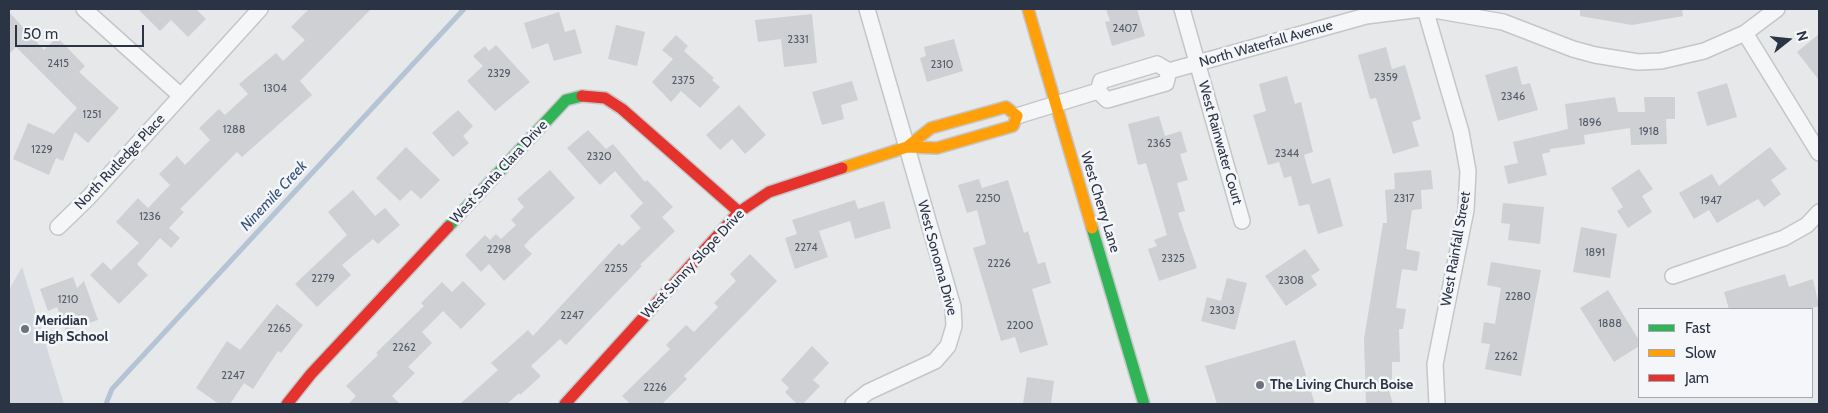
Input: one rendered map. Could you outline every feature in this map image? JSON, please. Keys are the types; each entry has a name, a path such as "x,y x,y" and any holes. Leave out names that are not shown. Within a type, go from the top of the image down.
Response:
{"street":[{"path":"84,9 181,96"},
{"name":"North Rutledge Place","path":"58,227 90,197 260,9"},
{"name":"West Sonoma Drive","path":"853,404 868,392 935,361 948,346 954,326 952,306 867,9"},
{"name":"West Cherry Lane","path":"1028,9 1144,404"},
{"name":"West Rainwater Court","path":"1182,9 1242,221"},
{"name":"North Waterfall Avenue","path":"1055,104 1098,91 1106,100 1166,83 1169,71 1366,16 1425,9 1503,22 1573,49 1602,57 1638,62 1661,61 1704,51 1746,32 1777,9"},
{"name":"West Rainfall Street","path":"1425,9 1461,132 1468,171 1466,210 1435,364 1437,404"},
{"path":"1746,32 1819,153"},
{"name":"West Santa Clara Drive","path":"287,404 311,374 566,100 586,95 605,98 622,109 739,212"},
{"name":"West Sunny Slope Drive","path":"1017,116 1055,104"},
{"name":"West Sunny Slope Drive","path":"907,147 931,128 1006,107 1017,116"},
{"name":"West Sunny Slope Drive","path":"565,404 739,212 769,192 787,184 907,147 937,148 1013,126 1017,116"},
{"path":"1673,276 1784,238 1807,225 1819,212"}],"shaded area":[{"name":"Meridian High School","path":"22,267 64,404 9,404 9,290"}],"building":[{"path":"138,9 196,9 206,19 188,37 171,20 160,31"},
{"path":"309,9 371,9 300,81 312,95 242,157 237,152 180,209 184,212 169,228 180,238 171,248 160,238 137,264 148,275 119,304 90,275 103,262 111,270 139,243 116,222 138,198 148,208 170,185 159,174 177,156 185,165 210,140 199,128 219,109 225,115 248,94 239,84 276,53 283,61 305,40 291,27"},
{"path":"1106,9 1137,9 1145,36 1112,46 1105,22 1110,21"},
{"path":"1580,9 1682,9 1683,16 1632,25 1580,16"},
{"path":"9,12 44,50 57,37 85,66 79,72 119,108 88,143 75,132 63,161 56,158 49,175 13,159 28,123 54,134 77,108 16,47 9,54"},
{"path":"559,12 565,32 575,29 582,53 554,61 548,43 532,49 524,23"},
{"path":"812,14 817,63 784,67 781,39 758,42 755,20"},
{"path":"616,25 645,32 637,66 608,59"},
{"path":"1819,34 1819,80 1797,52"},
{"path":"676,35 688,46 684,51 714,78 712,80 720,87 700,108 681,91 671,102 652,82 673,59 662,50"},
{"path":"954,39 963,71 927,82 920,58 926,56 924,47"},
{"path":"496,45 530,82 495,111 467,81 483,66 473,56 485,46 489,51"},
{"path":"1386,47 1392,69 1405,65 1421,119 1412,122 1419,146 1393,154 1376,98 1370,99 1358,55"},
{"path":"1517,66 1522,85 1530,83 1538,110 1498,121 1485,75"},
{"path":"1287,76 1295,104 1301,102 1313,152 1304,155 1312,184 1330,178 1343,226 1318,234 1309,204 1299,206 1291,176 1284,178 1279,162 1268,165 1253,115 1266,111 1259,84"},
{"path":"852,81 858,100 841,105 844,119 822,125 812,92"},
{"path":"1727,83 1737,117 1707,126 1697,92"},
{"path":"1615,97 1618,112 1645,112 1644,97 1675,97 1675,119 1666,119 1667,144 1631,145 1630,128 1584,135 1585,144 1550,149 1550,152 1542,154 1547,175 1508,184 1504,166 1518,163 1513,142 1568,129 1565,104"},
{"path":"739,105 766,135 745,154 732,139 720,150 706,135"},
{"path":"458,110 473,126 463,136 469,143 453,157 432,133"},
{"path":"1159,116 1165,136 1181,131 1187,152 1180,154 1188,180 1177,183 1185,211 1178,213 1197,268 1159,281 1148,249 1157,246 1154,240 1167,235 1146,163 1138,165 1128,124"},
{"path":"588,130 606,149 613,144 645,182 647,180 673,207 662,217 675,231 640,265 642,266 566,345 560,339 531,366 541,376 520,395 519,393 507,404 460,404 498,370 491,363 528,330 533,336 619,243 622,246 641,228 630,216 643,203 615,171 600,185 567,148"},
{"path":"406,147 440,180 421,199 411,190 400,201 376,178"},
{"path":"1770,147 1787,169 1771,180 1781,194 1764,207 1758,199 1717,223 1709,210 1694,219 1679,193 1712,174 1719,186"},
{"path":"1639,169 1653,189 1642,196 1652,212 1628,228 1617,211 1623,207 1611,188"},
{"path":"550,170 575,198 529,240 524,246 532,254 504,281 489,264 481,272 465,255 485,235 490,240 496,234 501,239 516,225 511,220 524,207 517,199"},
{"path":"1431,170 1433,189 1421,190 1422,209 1412,210 1406,249 1420,252 1417,271 1402,269 1396,308 1406,309 1403,329 1399,329 1400,362 1392,362 1392,384 1387,384 1393,404 1366,404 1364,339 1383,223 1387,223 1385,190 1395,189 1394,173"},
{"path":"979,179 982,188 1008,180 1024,233 1028,231 1038,264 1045,262 1051,283 1032,289 1048,345 1020,353 1015,337 1001,341 973,248 986,244 977,210 967,213 958,185"},
{"path":"353,190 375,216 385,208 400,225 378,244 373,239 342,265 351,275 317,307 295,284 347,235 328,212"},
{"path":"855,200 858,209 884,201 891,228 855,239 850,221 819,231 828,257 795,269 785,238 797,234 792,220"},
{"path":"1503,203 1544,207 1540,244 1508,240 1510,224 1501,223"},
{"path":"1581,227 1617,234 1610,278 1573,272"},
{"path":"1305,249 1320,270 1311,276 1317,285 1286,306 1265,276"},
{"path":"750,254 777,281 684,376 687,379 662,404 630,404 622,396 670,349 666,345 686,325 694,332 718,307 714,303 736,281 730,274"},
{"path":"1491,262 1541,270 1521,376 1485,369 1490,344 1481,343 1484,322 1495,324 1501,288 1487,285"},
{"path":"1785,274 1789,287 1813,279 1819,306 1812,308 1729,308 1724,292"},
{"path":"73,277 77,288 84,281 98,320 66,331 57,307 48,311 40,289"},
{"path":"1227,278 1247,283 1235,330 1201,321 1207,297 1221,301"},
{"path":"463,281 486,304 461,329 443,311 422,332 432,343 408,367 415,373 392,396 400,404 348,404 356,396 346,386 378,355 376,353 424,306 421,303 442,282 452,292"},
{"path":"1608,290 1638,338 1638,347 1614,362 1580,308"},
{"path":"277,304 303,325 281,353 278,351 253,389 244,383 230,404 219,404 196,388 227,341 240,350"},
{"name":"The Living Church Boise","path":"1295,340 1315,404 1217,404 1205,366"},
{"path":"812,346 829,363 813,380 820,386 803,404 797,404 785,392 789,388 781,380"},
{"path":"1027,377 1054,381 1051,404 1023,404"}],"waterway":[{"name":"Ninemile Creek","path":"106,404 112,389 464,9"}],"traffic: fast":[{"path":"448,227 566,100 582,96"},
{"path":"1092,228 1144,404"}],"traffic: slow":[{"path":"1028,9 1092,228"},
{"path":"842,168 907,147 937,148 1013,126 1017,116 1006,107 931,128 907,147"}],"traffic: jam":[{"path":"582,96 605,98 622,109 739,212"},
{"path":"565,404 739,212 769,192 842,168"},
{"path":"287,404 311,374 448,227"}],"place":[{"name":"Meridian High School","path":"25,329"},
{"name":"The Living Church Boise","path":"1260,385"}]}
